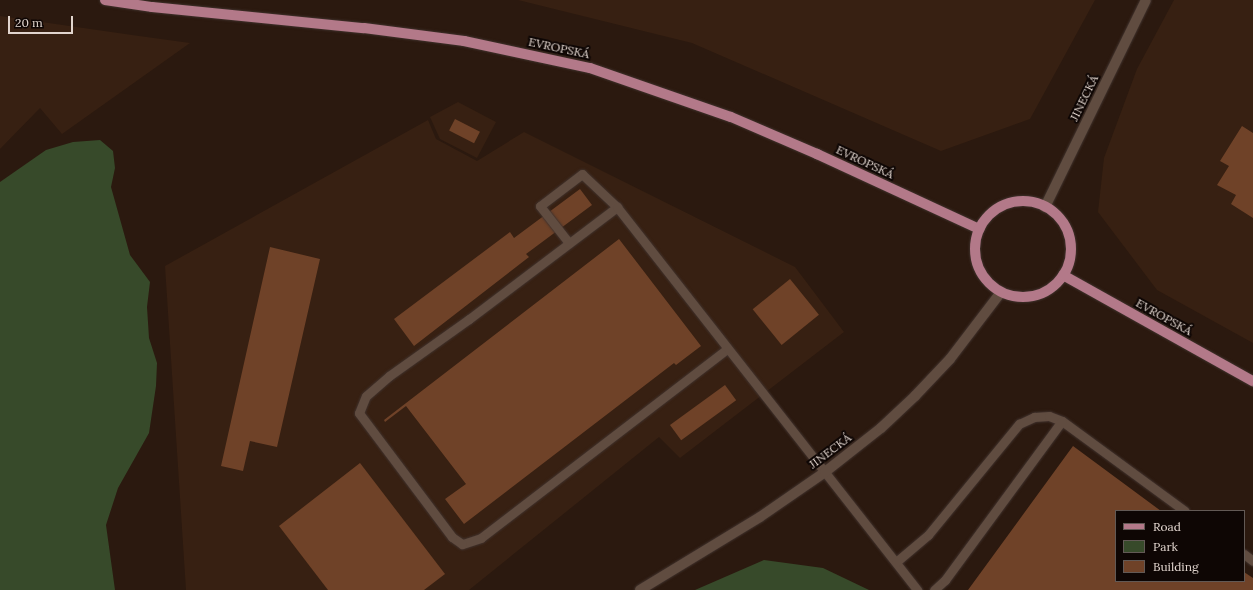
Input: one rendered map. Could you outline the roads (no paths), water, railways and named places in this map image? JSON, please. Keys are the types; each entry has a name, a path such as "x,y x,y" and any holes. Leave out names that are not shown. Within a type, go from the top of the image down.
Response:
{"main road":[{"name":"EVROPSKÁ","path":"105,0 152,7 364,28 464,41 590,68 731,116 979,229"},
{"path":"1024,201 1045,206 1062,222 1070,243 1068,265 1063,276 1056,284 1035,296 1024,297 1002,292 992,286 979,270 975,250 979,229 985,219 1002,206 1024,201"},
{"name":"EVROPSKÁ","path":"1063,276 1253,381"}],"street":[{"name":"JINECKÁ","path":"1045,206 1146,0"},
{"name":"JINECKÁ","path":"640,590 760,517 825,472 881,428 915,396 950,359 1002,292"}],"lane":[{"path":"569,243 540,206 582,174 617,207 917,590"},
{"path":"617,207 469,319 389,376 366,396 360,406 359,413 363,419 452,537 462,544 481,538 727,349"},
{"path":"896,562 928,535 1019,424 1030,418 1042,416 1056,418 1062,421 1184,510"},
{"path":"934,590 945,580 1062,421"},
{"path":"1245,555 1253,561"}]}
